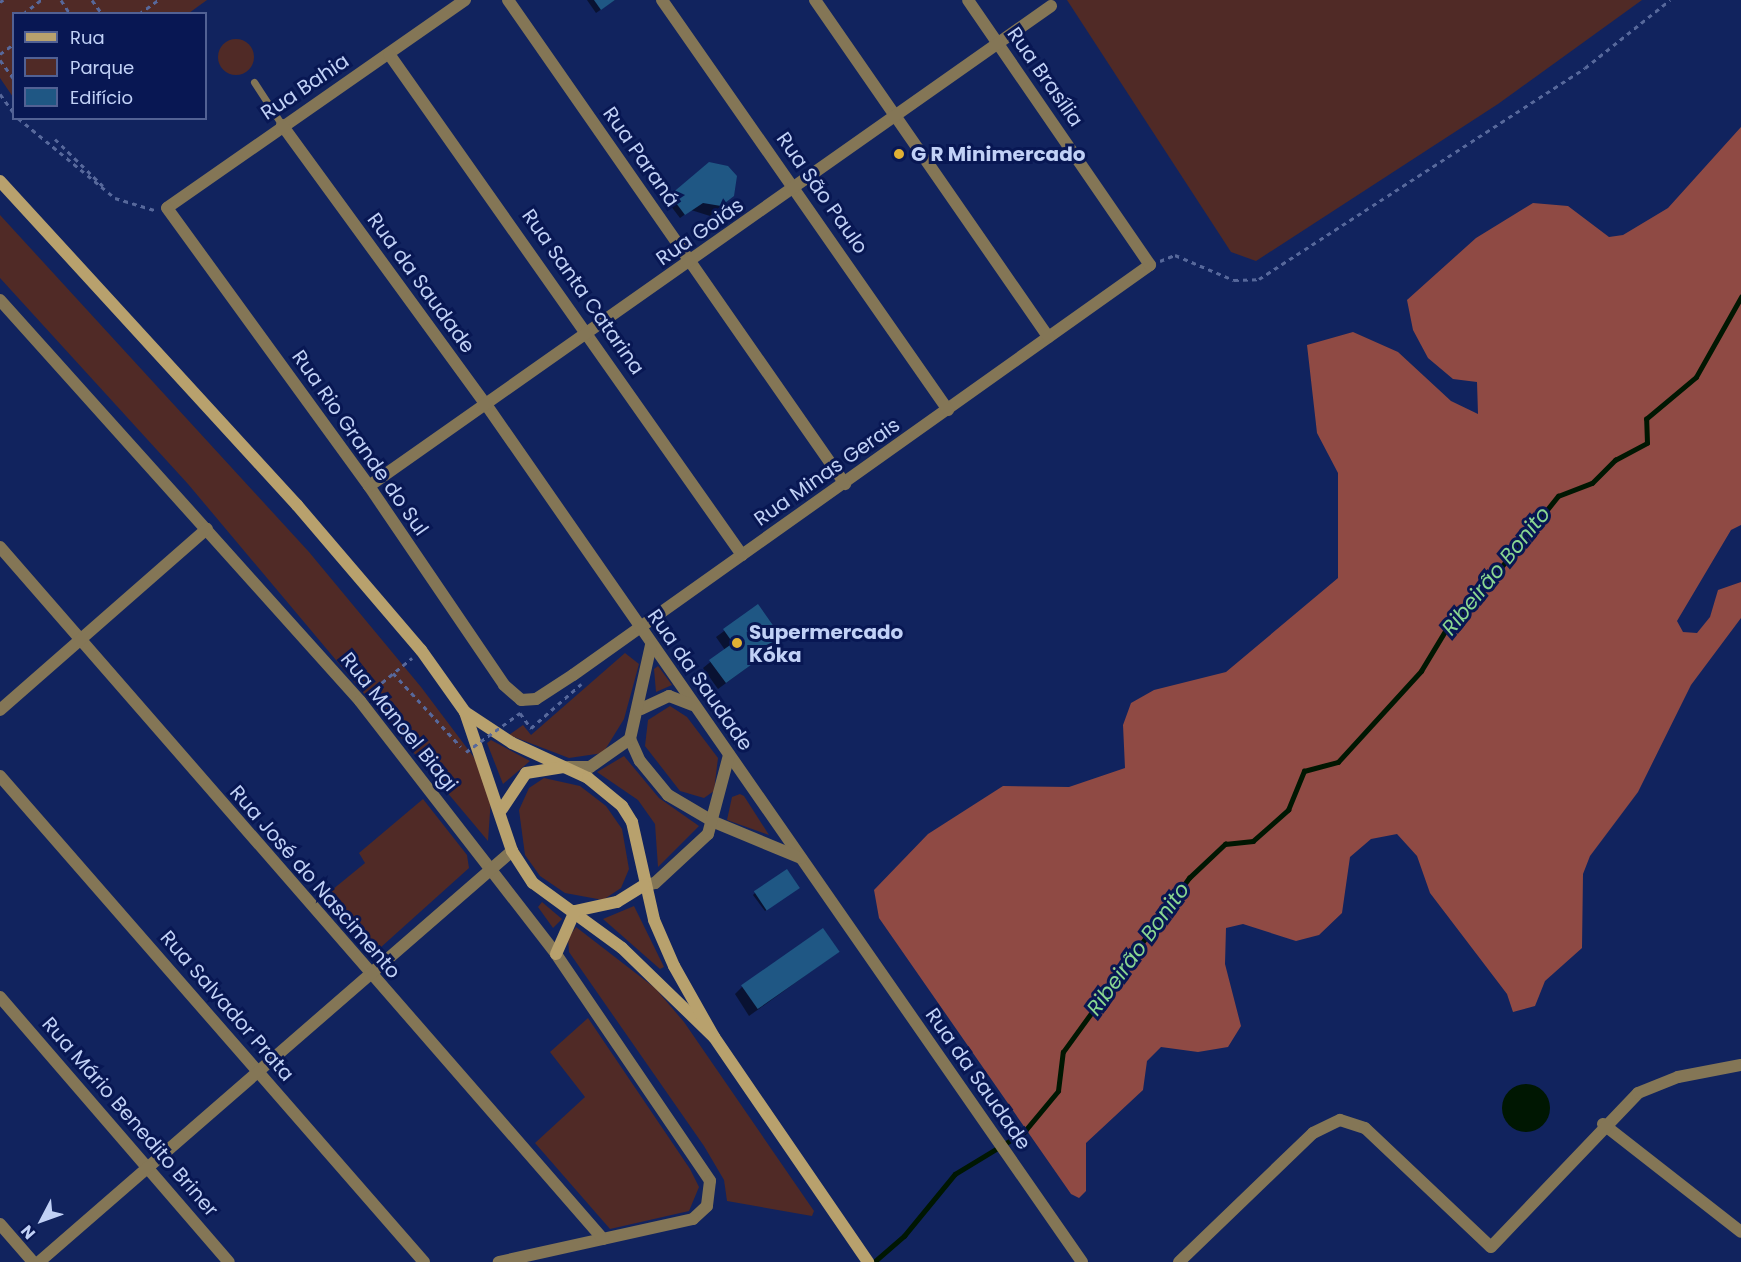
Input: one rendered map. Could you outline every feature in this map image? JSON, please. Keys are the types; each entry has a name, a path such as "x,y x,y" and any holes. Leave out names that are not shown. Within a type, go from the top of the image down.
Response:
{"main road":[{"path":"0,181 297,505 421,650 465,712 502,809 512,851 533,883 575,911 656,978 714,1037"},
{"path":"465,712 512,743 568,767 609,792 627,814 661,942 714,1037 868,1262"},
{"path":"502,809 526,773 568,767"},
{"path":"575,911 617,902 644,885"},
{"path":"556,954 575,911"}],"street":[{"name":"Rua Bahia","path":"167,207 465,0"},
{"name":"Rua Paraná","path":"508,0 844,484"},
{"name":"Rua São Paulo","path":"662,0 948,410"},
{"path":"815,0 1048,337"},
{"name":"Rua Brasília","path":"968,0 1150,265"},
{"name":"Rua Goiás","path":"369,486 485,403 590,334 898,119 1052,6"},
{"name":"Rua Santa Catarina","path":"389,54 590,334 742,555"},
{"name":"Rua da Saudade","path":"282,125 485,403 693,706 802,858 1082,1262"},
{"name":"Rua Rio Grande do Sul","path":"167,207 369,486 504,685 521,700"},
{"name":"Rua Minas Gerais","path":"521,700 536,699 639,628 1150,265"},
{"name":"Rua Manoel Biagi","path":"0,300 360,701 494,871 556,954 710,1181 707,1206 683,1223 603,1239"},
{"path":"0,710 207,529"},
{"name":"Rua José do Nascimento","path":"0,547 81,638 370,976 603,1239"},
{"path":"568,767 590,767 630,739 641,709 651,645"},
{"path":"641,709 669,696 693,706"},
{"path":"630,739 640,761 668,795 714,822 802,858"},
{"path":"644,885 656,883 714,822 729,755"},
{"name":"Rua Salvador Prata","path":"0,776 424,1262"},
{"path":"39,1262 494,871 512,851"},
{"name":"Rua Mário Benedito Briner","path":"0,997 150,1167 229,1262"},
{"path":"1179,1262 1326,1124 1351,1121 1365,1128 1491,1248 1603,1124 1655,1083 1741,1065"},
{"path":"1603,1124 1741,1232"},
{"path":"0,1224 33,1262"},
{"path":"499,1262 603,1239"}],"lane":[{"path":"254,82 282,125"}],"path":[{"path":"25,12 41,0"},
{"path":"142,12 158,0"},
{"path":"1150,265 1175,255 1234,280 1259,279 1567,81 1671,0"},
{"path":"0,60 12,76"},
{"path":"0,94 12,110"},
{"path":"20,120 115,198 147,211 167,207"},
{"path":"55,139 115,198"},
{"path":"360,701 421,650"},
{"path":"393,673 466,752 520,713 531,728 583,687"}],"green space":[{"path":"0,0 207,0 190,12 12,12 12,96 0,78"},
{"path":"1067,0 1642,0 1498,104 1256,261 1231,252"},
{"path":"236,39 249,44 254,57 249,70 236,75 223,70 218,57 223,44"},
{"path":"0,215 309,552 421,687 482,768 491,798 488,841 188,484 0,278"},
{"path":"625,653 639,664 624,719 603,753 569,758 509,735 523,725 531,735"},
{"path":"658,666 672,685 656,692 654,669"},
{"path":"670,706 687,717 718,758 714,791 704,798 680,791 645,746 648,720"},
{"path":"491,740 530,761 503,784 487,743"},
{"path":"624,756 659,798 699,826 658,867 655,824 638,800 597,772"},
{"path":"544,778 580,786 606,806 622,829 629,869 621,888 603,900 565,893 540,876 525,855 519,810 529,788"},
{"path":"740,794 744,796 769,835 727,820 732,797"},
{"path":"423,799 467,855 469,868 380,948 358,944 321,899 365,863 359,853"},
{"path":"542,902 562,919 553,928 538,907"},
{"path":"634,906 664,967 660,969 603,919"},
{"path":"576,927 655,988 684,1022 814,1211 812,1216 727,1201 724,1180 704,1146 569,952 568,938"},
{"path":"588,1018 690,1169 699,1187 689,1211 610,1229 535,1143 585,1097 550,1052"}],"shaded area":[{"path":"1741,127 1741,525 1731,530 1677,621 1683,632 1697,633 1710,617 1718,590 1741,582 1741,618 1691,685 1638,792 1590,856 1583,874 1582,948 1545,981 1535,1006 1513,1012 1507,994 1430,893 1417,856 1397,834 1371,839 1350,857 1342,913 1319,935 1296,941 1243,924 1226,928 1225,964 1241,1026 1228,1047 1198,1052 1161,1047 1147,1061 1143,1090 1086,1143 1086,1191 1079,1198 1071,1194 879,918 874,890 928,834 1003,786 1069,787 1125,768 1123,725 1131,703 1154,690 1226,672 1338,578 1338,473 1317,433 1307,345 1353,332 1398,352 1451,401 1478,414 1477,382 1453,379 1428,358 1413,330 1407,300 1476,238 1533,203 1568,206 1609,237 1623,235 1668,208"},
{"path":"1521,1084 1531,1084 1543,1091 1550,1103 1550,1113 1543,1125 1531,1132 1521,1132 1506,1121 1502,1113 1502,1103 1513,1088"}],"building":[{"path":"594,0 615,0 601,10"},
{"path":"709,162 728,166 737,176 734,196 721,206 703,203 685,215 670,195"},
{"path":"758,604 784,641 726,683 709,660 733,643 723,629"},
{"path":"787,869 800,888 767,910 754,891"},
{"path":"823,928 840,952 758,1009 741,985"}],"waterway":[{"name":"Ribeirão Bonito","path":"874,1262 904,1236 955,1174 1024,1132 1058,1091 1063,1052 1189,878 1225,844 1253,841 1288,810 1304,771 1338,762 1421,671 1453,618 1467,610 1558,496 1592,483 1615,460 1647,443 1646,419 1696,377 1741,297"}],"place":[{"name":"G R Minimercado","path":"899,154"},
{"name":"Supermercado Kóka","path":"737,643"}]}
